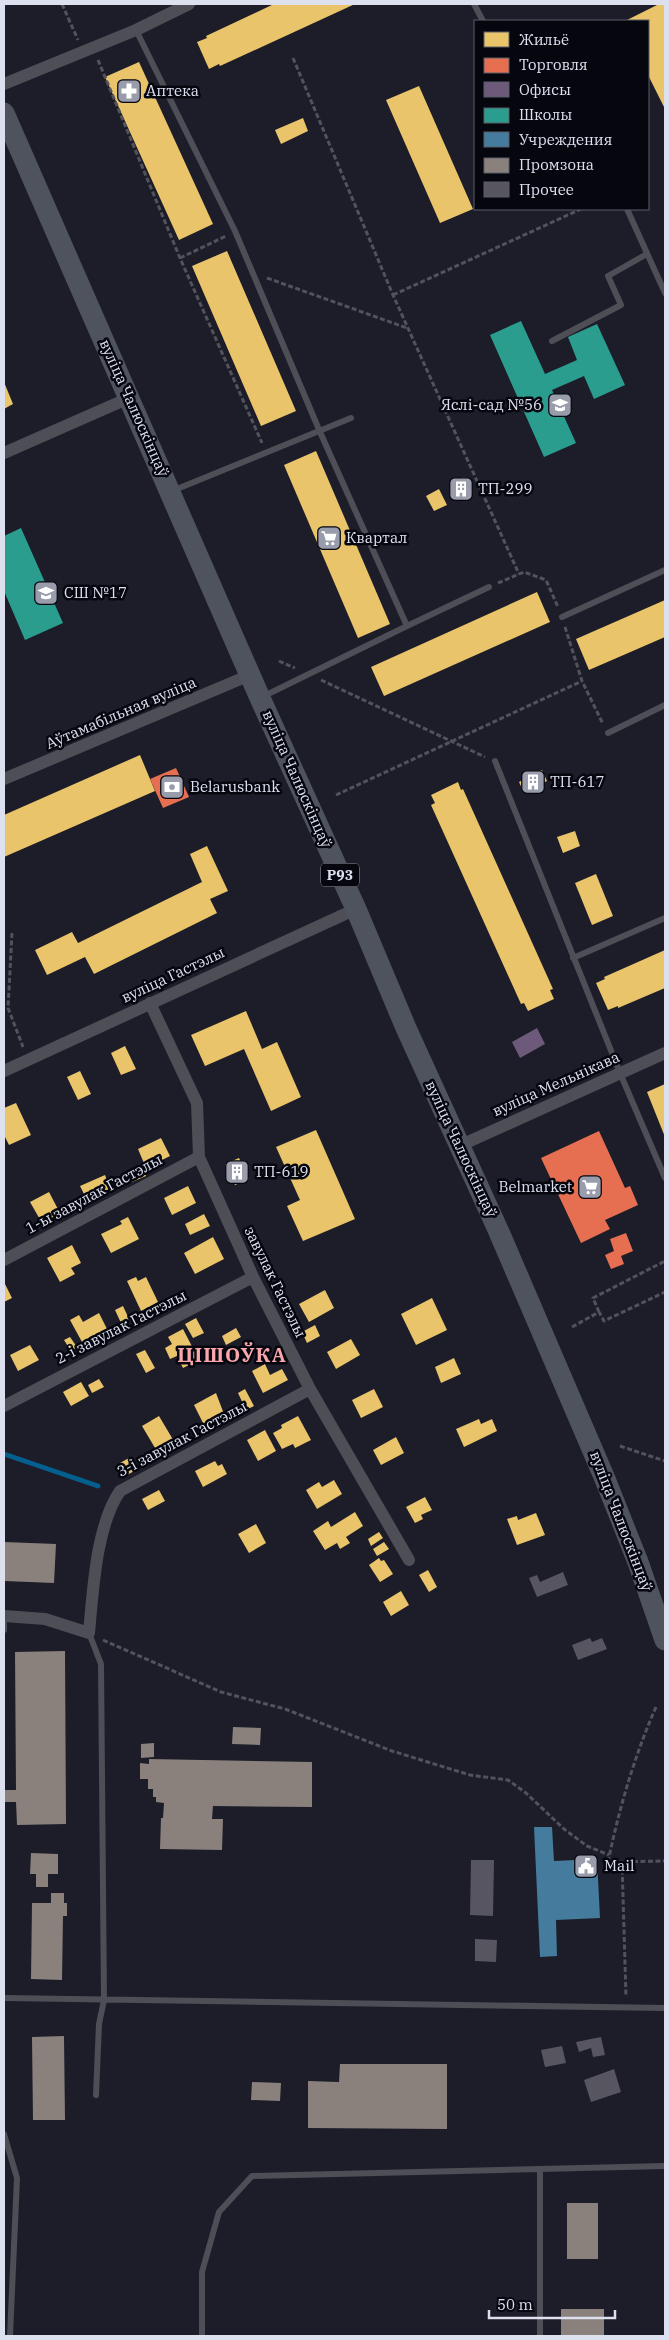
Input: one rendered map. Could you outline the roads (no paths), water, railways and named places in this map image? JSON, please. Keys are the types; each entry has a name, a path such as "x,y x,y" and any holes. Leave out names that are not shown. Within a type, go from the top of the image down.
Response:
{"main road":[{"name":"вуліца Чалюскінцаў","path":"4,113 260,698 356,909 406,1028 499,1232 606,1479 665,1640"}],"street":[{"path":"4,84 136,30 190,4"},
{"path":"4,454 128,398"},
{"name":"Аўтамабільная вуліца","path":"4,779 250,675"},
{"name":"вуліца Гастэлы","path":"4,1071 356,909"},
{"name":"завулак Гастэлы","path":"150,1003 197,1104 199,1157 253,1276 310,1389 409,1560"},
{"name":"вуліца Мельнікава","path":"459,1146 665,1053"},
{"name":"1-ы завулак Гастэлы","path":"4,1260 199,1157"},
{"name":"2-і завулак Гастэлы","path":"4,1406 253,1276"},
{"name":"3-і завулак Гастэлы","path":"89,1633 94,1576 110,1506 120,1491 310,1389"},
{"path":"4,1616 44,1619 89,1633"}],"lane":[{"path":"474,4 483,20"},
{"path":"136,30 235,231 320,432 407,626"},
{"path":"627,210 665,293"},
{"path":"552,341 621,305 608,276 647,254"},
{"path":"171,491 351,418"},
{"path":"562,617 665,570"},
{"path":"260,698 489,587"},
{"path":"608,733 665,706"},
{"path":"494,762 620,1073 665,1178"},
{"path":"573,958 665,918"},
{"path":"4,1616 4,1630"},
{"path":"89,1633 102,1664 104,2000 99,2024 96,2095"},
{"path":"4,1998 665,2008"},
{"path":"4,2134 16,2178 10,2336"},
{"path":"202,2336 202,2272 219,2212 252,2176 665,2166"},
{"path":"540,2169 540,2336"},
{"path":"4,2296 12,2297"}],"waterway":[{"path":"4,1454 98,1486"}],"place":[{"name":"Аптека","path":"129,91"},
{"name":"Яслі-сад №56","path":"560,405"},
{"name":"ТП-299","path":"461,489"},
{"name":"Квартал","path":"329,538"},
{"name":"СШ №17","path":"46,593"},
{"name":"ТП-617","path":"533,782"},
{"name":"Belarusbank","path":"172,787"},
{"name":"ТП-619","path":"237,1172"},
{"name":"Belmarket","path":"590,1187"},
{"name":"Mail","path":"586,1866"}],"district":[{"name":"ЦІШОЎКА","path":"232,1355"}]}
